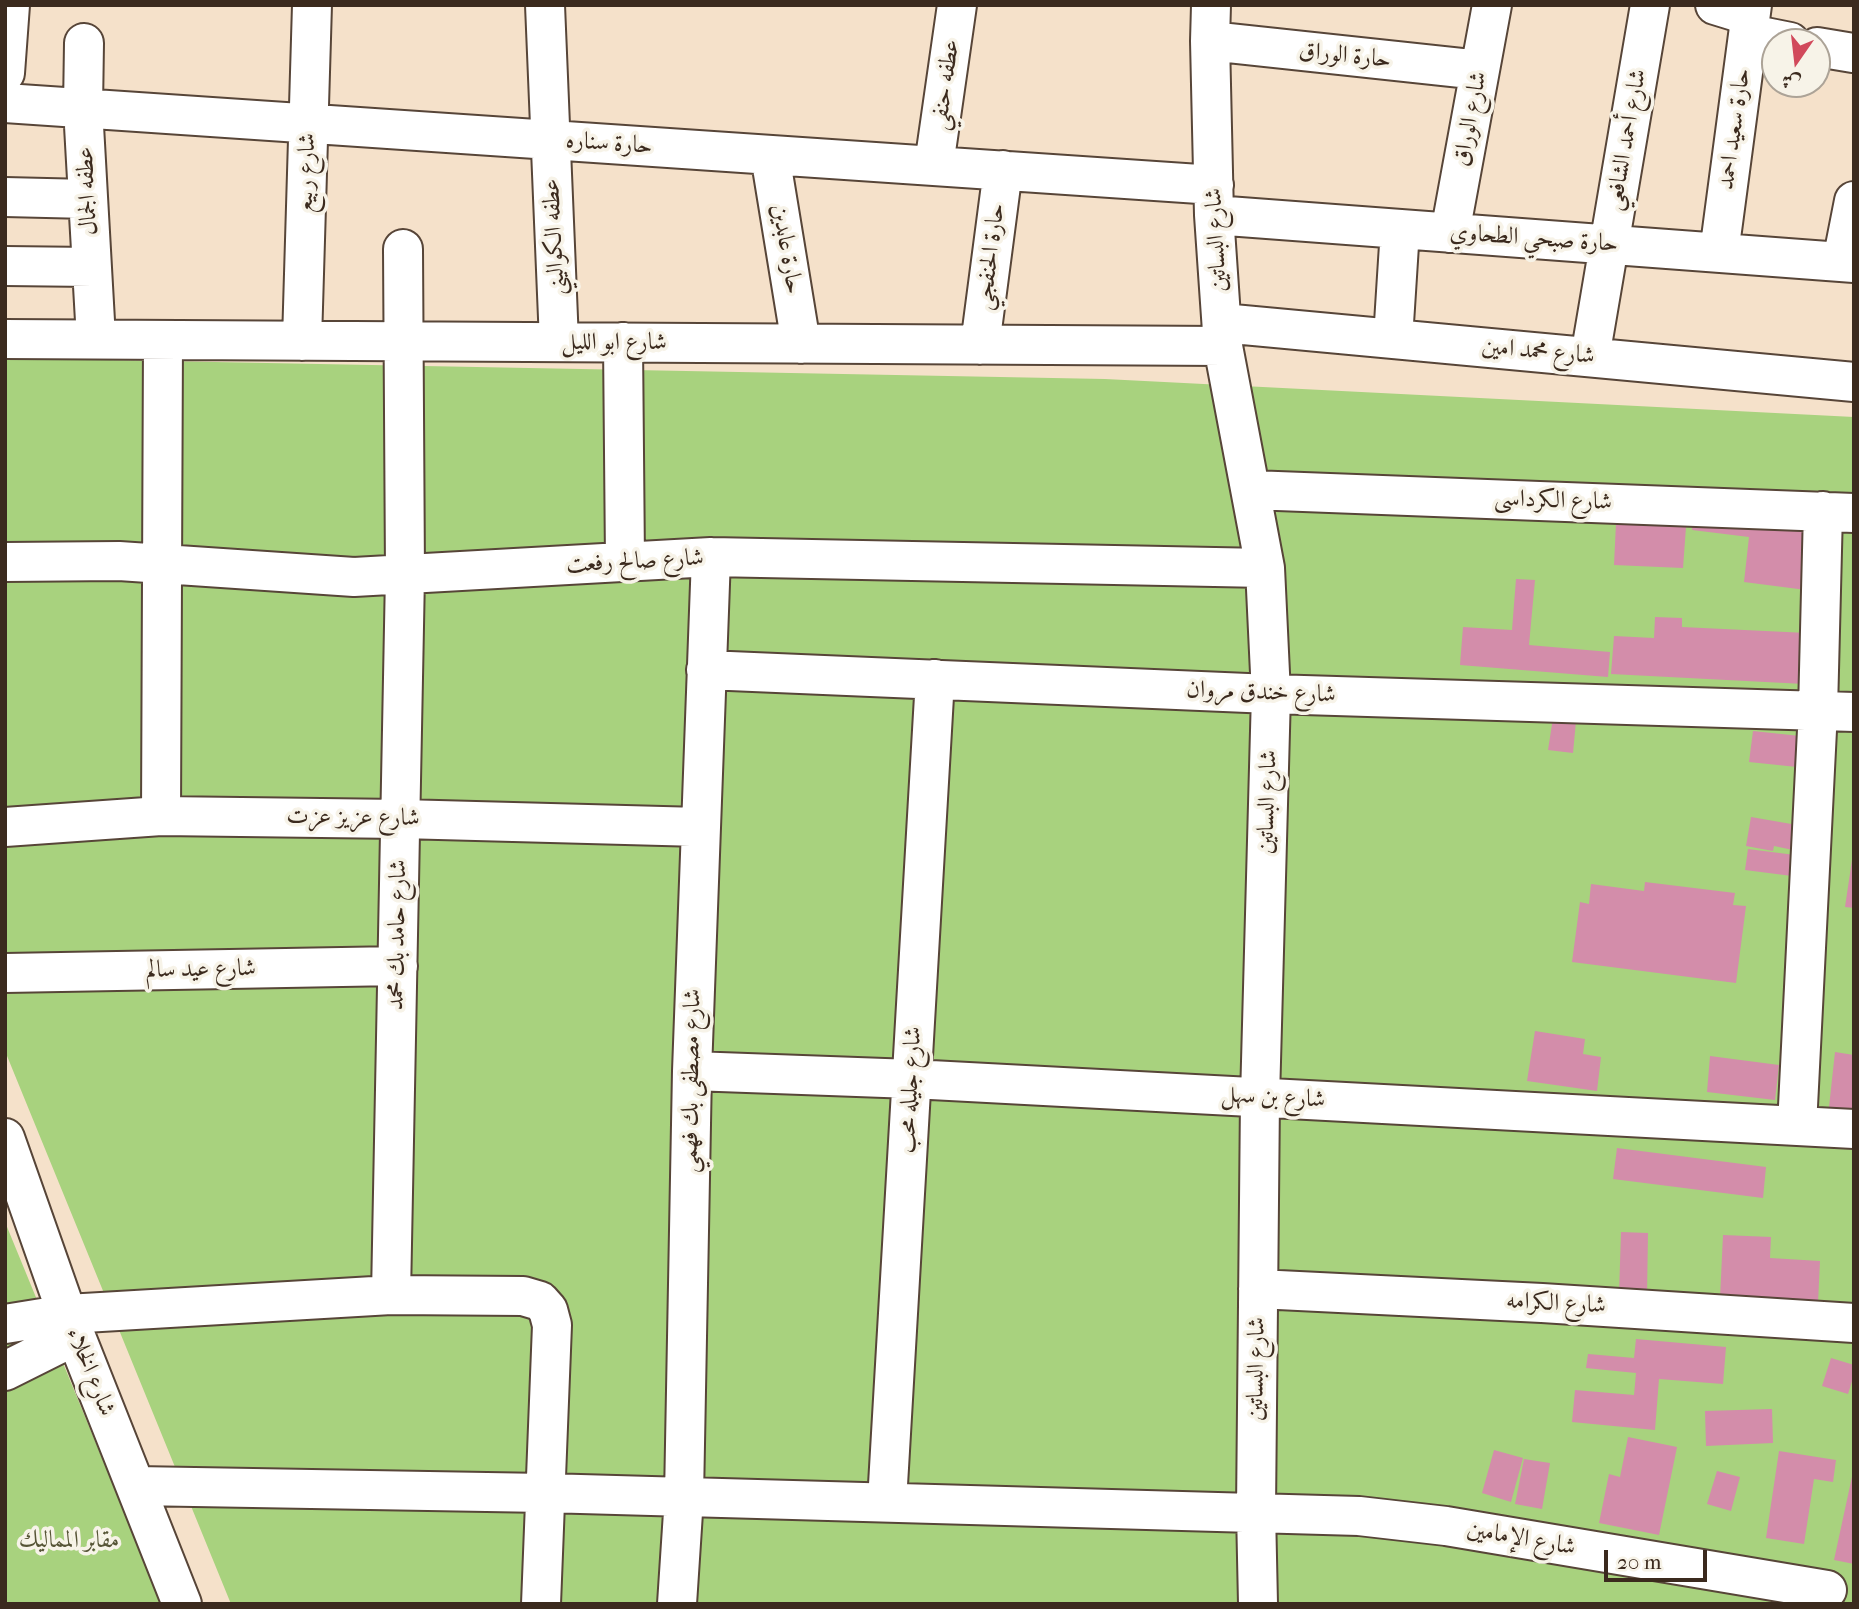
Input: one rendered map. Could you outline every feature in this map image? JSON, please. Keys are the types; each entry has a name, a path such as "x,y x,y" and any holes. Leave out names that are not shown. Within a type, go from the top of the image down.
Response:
{"street":[{"path":"5,73 10,5"},
{"name":"شارع ربيع","path":"302,341 312,5"},
{"name":"عطفه الكواليني","path":"545,5 559,342"},
{"name":"عطفه حنفي","path":"934,166 957,5"},
{"name":"شارع الوراق","path":"1450,233 1492,5"},
{"name":"شارع أحمد الشافعي","path":"1590,357 1650,5"},
{"path":"1715,5 1750,16 1761,36"},
{"name":"حارة سعيد احمد","path":"1719,253 1750,16"},
{"name":"حارة الوراق","path":"1210,23 1480,70"},
{"name":"شارع البساتين","path":"1210,23 1214,200 1223,334 1265,568 1271,694 1260,1098 1255,1511 1258,1604"},
{"name":"عطفه الجمال","path":"85,43 83,108 96,339"},
{"path":"1831,49 1853,53"},
{"name":"حارة سناره","path":"5,103 1003,170 1214,200"},
{"name":"حارة عابدين","path":"770,155 801,344"},
{"name":"حارة الحنفجي","path":"980,345 1003,170"},
{"path":"5,197 88,199"},
{"name":"حارة صبحي الطحاوي","path":"1214,200 1400,229 1848,262"},
{"path":"1848,262 1854,201"},
{"path":"1393,339 1400,229"},
{"name":"شارع حامد بك محمد","path":"391,1294 405,575 403,249"},
{"path":"5,266 92,267"},
{"name":"شارع ابو الليل","path":"5,339 980,345 1223,334"},
{"name":"شارع محمد امين","path":"1223,334 1393,339 1854,382"},
{"path":"161,816 163,340"},
{"path":"623,342 625,562"},
{"name":"شارع الكرداسى","path":"1251,490 1838,512"},
{"path":"1797,1126 1836,711 1838,512"},
{"name":"شارع صالح رفعت","path":"5,562 119,561 354,578 711,557 1265,568"},
{"name":"شارع مصطفى بك فهمي","path":"677,1604 684,1497 692,1071 711,557"},
{"name":"شارع خندق مروان","path":"706,670 1271,694 1836,711"},
{"name":"شارع جليله محب","path":"887,1502 935,679"},
{"name":"شارع عزيز عزت","path":"5,827 161,816 700,827"},
{"name":"شارع عيد سالم","path":"5,973 398,966"},
{"name":"شارع بن سهل","path":"692,1071 912,1079 1854,1129"},
{"name":"شارع الخلاء","path":"5,1138 71,1325 182,1604"},
{"name":"شارع الكرامه","path":"1258,1289 1542,1303 1854,1323"},
{"path":"5,1324 71,1325 391,1294 523,1296 540,1300 548,1310 552,1325 541,1604"},
{"path":"5,1371 71,1325"},
{"name":"شارع الإمامين","path":"136,1486 545,1493 1359,1516 1446,1526 1827,1590"}],"green space":[{"path":"5,358 1105,379 1854,417 1854,1604 231,1604 5,1051"},
{"name":"مقابر المماليك","path":"5,1222 162,1604 5,1604"}],"building":[{"path":"1694,510 1814,525 1806,590 1744,582 1749,537 1692,530"},
{"path":"1616,523 1686,527 1683,568 1614,565"},
{"path":"1516,579 1535,580 1529,645 1610,652 1608,677 1460,665 1463,627 1512,630"},
{"path":"1655,617 1682,618 1682,627 1807,633 1804,684 1611,674 1614,636 1654,638"},
{"path":"1553,718 1576,721 1573,753 1548,750"},
{"path":"1753,731 1800,736 1797,767 1749,762"},
{"path":"1751,817 1797,825 1793,850 1774,846 1773,851 1746,846"},
{"path":"1748,849 1795,855 1792,876 1745,870"},
{"path":"1854,860 1854,908 1845,907"},
{"path":"1645,882 1735,893 1733,905 1746,906 1736,983 1572,962 1580,902 1589,904 1591,884 1644,891"},
{"path":"1535,1031 1585,1039 1583,1054 1601,1057 1597,1091 1527,1081"},
{"path":"1835,1052 1854,1055 1854,1110 1829,1107"},
{"path":"1710,1056 1779,1065 1775,1100 1707,1092"},
{"path":"1617,1148 1766,1167 1763,1198 1613,1179"},
{"path":"1621,1232 1648,1233 1647,1295 1619,1294"},
{"path":"1723,1235 1771,1237 1770,1258 1820,1261 1818,1303 1720,1298"},
{"path":"1636,1339 1726,1347 1723,1384 1659,1379 1655,1430 1572,1422 1575,1390 1634,1395 1636,1373 1586,1368 1588,1354 1634,1358"},
{"path":"1831,1358 1854,1365 1848,1394 1822,1386"},
{"path":"1772,1409 1773,1443 1706,1446 1705,1411"},
{"path":"1628,1437 1677,1447 1659,1535 1599,1523 1609,1474 1620,1477"},
{"path":"1494,1450 1523,1458 1511,1502 1482,1493"},
{"path":"1779,1451 1836,1460 1833,1482 1814,1479 1804,1544 1766,1538"},
{"path":"1524,1459 1550,1463 1542,1509 1515,1504"},
{"path":"1717,1471 1740,1477 1731,1511 1707,1504"},
{"path":"1854,1472 1854,1564 1834,1560"}]}
